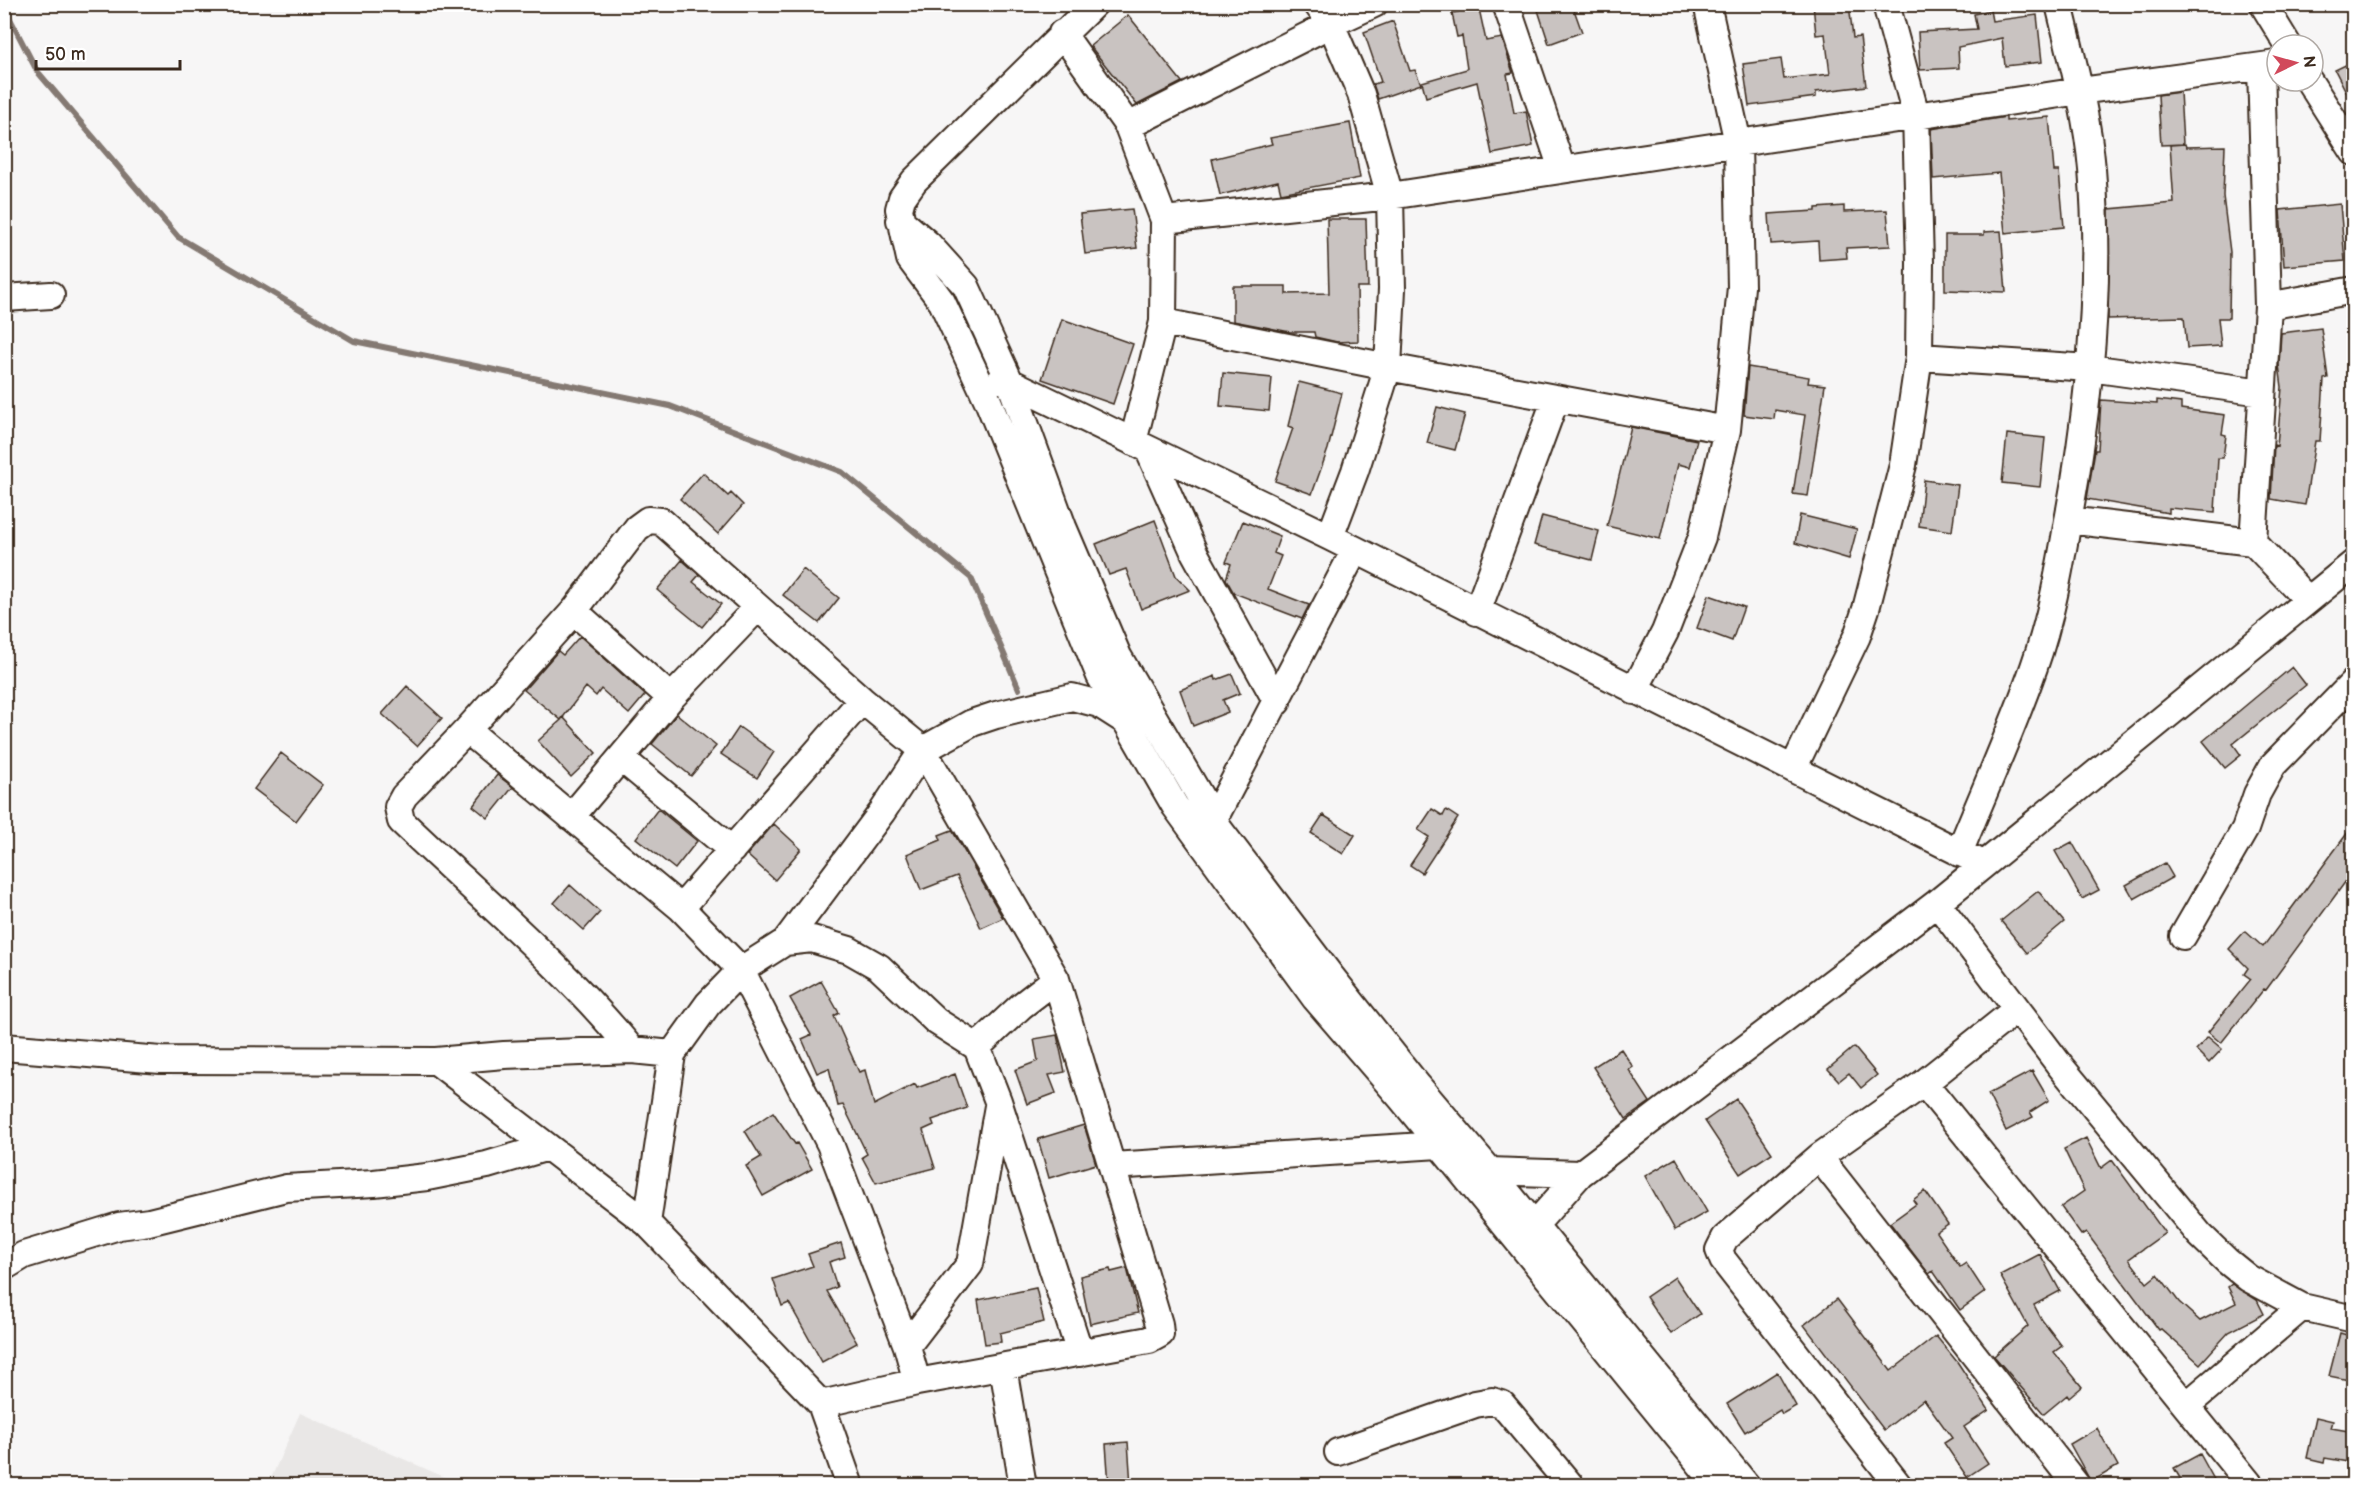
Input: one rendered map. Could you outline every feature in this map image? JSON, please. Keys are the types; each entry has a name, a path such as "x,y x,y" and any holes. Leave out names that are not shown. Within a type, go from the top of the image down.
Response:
{"street":[{"path":"1094,4 914,181 902,198 899,208 910,259 942,302 976,375 1100,676 1176,806 1330,975 1410,1093 1439,1146 1527,1234 1718,1473 1747,1485"},
{"path":"1128,126 1324,14 1374,4"},
{"path":"1506,4 1562,169"},
{"path":"1634,691 1665,632 1701,537 1727,430 1741,287 1738,143 1707,4"},
{"path":"1793,769 1845,663 1866,609 1903,465 1918,357 1920,263 1916,115 1886,4"},
{"path":"1959,853 2034,666 2058,575 2076,480 2090,368 2097,250 2092,167 2080,91 2059,4"},
{"path":"2263,4 2281,33"},
{"path":"1324,14 1361,94 1390,196 1392,289 1388,367 1355,471 1330,537"},
{"path":"1062,33 1128,126 1164,220 1163,322 1141,447 1194,552 1277,702"},
{"path":"1164,220 1390,196 1916,115 2265,67"},
{"path":"2253,542 2268,306 2269,93"},
{"path":"2317,93 2354,152"},
{"path":"900,220 928,244 966,286 1010,382 1063,527 1119,656 1214,819 1231,864 1310,992 1490,1171 1527,1234"},
{"path":"2268,306 2354,290"},
{"path":"4,298 51,294"},
{"path":"1163,322 1388,367 1727,430"},
{"path":"1918,357 2090,368 2262,392"},
{"path":"976,375 1010,382 1330,537 1983,864"},
{"path":"1477,612 1556,398"},
{"path":"632,1050 608,1020 570,981 401,821 398,807 404,796 468,730 574,611 637,528 648,520 661,521 862,700 923,750 1056,979 1161,1334 1149,1340 917,1382 821,1404"},
{"path":"2068,520 2253,542 2308,600"},
{"path":"1214,819 1355,550"},
{"path":"1527,1234 1580,1174 1937,903 2354,563"},
{"path":"571,817 671,698 757,608"},
{"path":"574,611 671,698"},
{"path":"2183,936 2245,829 2257,794 2273,765 2354,682"},
{"path":"647,1223 672,1054 708,1004 741,970 785,942 882,812 923,750 972,723 1072,697 1099,704 1124,720"},
{"path":"681,908 862,700"},
{"path":"468,730 681,908 741,970 830,1144 907,1346 917,1382"},
{"path":"1149,760 1172,747"},
{"path":"621,758 732,850"},
{"path":"1937,903 2061,1066 2200,1235 2226,1262 2248,1278 2302,1307 2354,1319"},
{"path":"785,942 812,939 849,950 879,967 936,1021 977,1047 998,1101 1080,1353"},
{"path":"1310,992 1330,975"},
{"path":"977,1047 1021,1006 1056,979"},
{"path":"1899,1485 1723,1260 1719,1250 1725,1238 1819,1157 1924,1083 2018,1009"},
{"path":"4,1047 160,1060 436,1061 504,1055 632,1050 672,1054"},
{"path":"436,1061 647,1223 821,1404 850,1485"},
{"path":"1924,1083 2251,1485"},
{"path":"907,1346 970,1264 998,1101"},
{"path":"1112,1166 1439,1146"},
{"path":"4,1267 24,1255 119,1226 149,1222 276,1190 306,1185 374,1183 427,1177 487,1165 548,1147"},
{"path":"1819,1157 2077,1485"},
{"path":"1490,1171 1580,1174"},
{"path":"2187,1405 2302,1307"},
{"path":"1003,1367 1023,1485"},
{"path":"1338,1452 1475,1404 1492,1401 1502,1404 1571,1485"}],"shaded area":[{"path":"300,1413 462,1485 268,1485"}],"building":[{"path":"1456,4 1478,4 1486,41 1502,38 1513,73 1507,74 1514,113 1526,111 1533,146 1492,154 1477,82 1426,97 1422,82 1467,69 1462,36 1457,37 1452,13 1458,12"},
{"path":"1536,4 1572,4 1582,32 1549,44"},
{"path":"1813,4 1849,4 1853,38 1860,37 1866,86 1816,92 1816,97 1749,106 1743,64 1781,59 1784,79 1830,74 1825,34 1816,35"},
{"path":"1990,10 1992,21 2037,15 2042,62 2005,66 2002,38 1958,47 1959,68 1920,70 1918,32 1977,29 1974,14"},
{"path":"1128,15 1182,82 1137,105 1090,46"},
{"path":"1393,21 1410,71 1415,70 1421,84 1378,99 1373,84 1381,82 1364,32"},
{"path":"2354,61 2354,107 2335,70"},
{"path":"2180,92 2183,144 2161,145 2158,95"},
{"path":"2006,117 2006,121 2049,117 2054,171 2059,171 2064,227 2005,233 1999,173 1933,179 1931,129"},
{"path":"1350,123 1360,178 1281,193 1278,181 1220,195 1212,159 1272,144 1270,138"},
{"path":"2185,144 2186,147 2225,146 2223,196 2230,252 2229,318 2218,318 2221,346 2187,348 2184,317 2108,319 2109,209 2174,203 2170,145"},
{"path":"2340,204 2345,261 2284,266 2280,210"},
{"path":"1844,206 1844,212 1887,210 1890,246 1846,248 1847,258 1819,260 1818,241 1771,244 1769,214 1816,211 1816,208"},
{"path":"1132,209 1137,248 1085,254 1080,214"},
{"path":"1327,219 1366,219 1368,287 1357,287 1358,341 1337,342 1315,337 1314,332 1290,332 1233,321 1233,286 1286,286 1286,294 1329,293"},
{"path":"2001,231 2006,292 1945,290 1945,235 1984,235 1984,232"},
{"path":"1062,319 1133,344 1113,404 1042,379"},
{"path":"2321,328 2328,378 2324,379 2320,441 2315,441 2305,505 2271,499 2274,445 2277,446 2282,387 2279,365 2281,333"},
{"path":"1748,367 1809,377 1808,383 1825,385 1808,496 1793,494 1805,415 1775,410 1774,419 1744,415"},
{"path":"1223,373 1272,378 1269,411 1220,406"},
{"path":"1299,382 1342,393 1328,449 1312,494 1275,481 1293,428 1288,426"},
{"path":"2101,400 2157,404 2157,400 2181,403 2181,409 2225,415 2222,434 2226,435 2223,458 2218,458 2215,512 2169,508 2169,513 2087,499 2095,450 2098,450"},
{"path":"1437,407 1465,414 1455,450 1427,443"},
{"path":"1631,427 1697,440 1690,467 1678,464 1660,539 1607,526"},
{"path":"2007,434 2045,438 2040,487 2002,483"},
{"path":"703,473 728,496 731,493 743,505 718,534 680,499"},
{"path":"1924,480 1958,485 1952,531 1919,526"},
{"path":"1800,515 1857,529 1849,559 1795,543"},
{"path":"1542,516 1599,531 1592,560 1534,545"},
{"path":"1155,520 1176,576 1190,590 1141,609 1126,569 1109,575 1096,544"},
{"path":"1243,521 1280,536 1274,553 1281,556 1268,589 1309,605 1302,619 1234,593 1226,579 1231,564 1226,562"},
{"path":"682,560 699,575 693,582 721,604 702,627 657,590"},
{"path":"803,569 839,598 819,623 783,595"},
{"path":"1709,595 1744,607 1732,641 1697,628"},
{"path":"580,636 645,695 629,714 601,689 596,696 586,687 563,717 596,753 571,777 538,741 561,720 524,690 558,651 563,655"},
{"path":"2292,667 2306,685 2233,744 2241,755 2225,768 2203,741"},
{"path":"1232,674 1240,693 1223,700 1228,712 1193,726 1180,690 1215,676 1216,680"},
{"path":"407,686 442,718 417,746 382,714"},
{"path":"677,714 716,746 691,776 652,744"},
{"path":"739,727 774,752 757,778 721,754"},
{"path":"281,753 323,785 296,821 254,789"},
{"path":"497,775 513,787 488,818 473,806"},
{"path":"658,809 697,841 675,869 636,838"},
{"path":"1432,809 1443,816 1446,810 1458,818 1422,873 1410,865 1429,837 1418,830"},
{"path":"1323,815 1355,835 1343,854 1311,833"},
{"path":"774,824 801,849 775,880 747,855"},
{"path":"2354,824 2354,870 2266,990 2264,989 2221,1043 2208,1032 2251,979 2244,974 2248,968 2229,949 2245,931 2263,947"},
{"path":"952,830 1003,918 981,928 957,876 921,890 907,854 941,840 939,835"},
{"path":"2072,842 2099,890 2082,899 2055,851"},
{"path":"2165,863 2173,877 2134,899 2126,885"},
{"path":"570,885 600,912 584,930 554,903"},
{"path":"2038,891 2064,922 2027,953 2001,921"},
{"path":"821,981 839,1013 834,1016 859,1072 865,1070 874,1105 915,1084 917,1088 955,1074 967,1108 932,1120 934,1125 923,1130 935,1168 876,1183 862,1157 867,1154 843,1105 838,1106 829,1068 817,1073 802,1039 811,1035 790,998"},
{"path":"1057,1035 1065,1072 1049,1075 1056,1093 1027,1104 1015,1070 1038,1061 1034,1039"},
{"path":"2208,1037 2222,1049 2209,1063 2196,1050"},
{"path":"1854,1047 1877,1075 1861,1088 1849,1073 1839,1081 1828,1069"},
{"path":"1621,1049 1633,1067 1629,1070 1650,1102 1626,1119 1593,1067"},
{"path":"2032,1071 2049,1100 2030,1112 2033,1117 2006,1131 1988,1094"},
{"path":"1736,1099 1772,1153 1740,1174 1705,1121"},
{"path":"773,1112 795,1144 797,1143 812,1169 763,1196 746,1166 761,1157 745,1131"},
{"path":"1084,1125 1096,1164 1049,1178 1038,1139"},
{"path":"2086,1138 2101,1168 2112,1160 2165,1233 2129,1259 2147,1283 2158,1274 2179,1302 2200,1321 2236,1303 2228,1287 2232,1284 2257,1300 2264,1314 2229,1332 2200,1364 2161,1329 2159,1330 2086,1232 2081,1235 2061,1207 2084,1191 2064,1149"},
{"path":"1676,1158 1707,1212 1675,1230 1645,1176"},
{"path":"1925,1191 1948,1224 1936,1232 1960,1267 1966,1263 1985,1292 1960,1310 1933,1271 1929,1274 1890,1223 1916,1204 1913,1200"},
{"path":"841,1243 845,1257 829,1262 837,1287 827,1291 857,1343 822,1362 789,1303 782,1306 773,1279 813,1266 808,1254"},
{"path":"2040,1254 2060,1291 2034,1305 2042,1320 2062,1346 2054,1352 2082,1387 2069,1398 2067,1395 2044,1414 1994,1356 2028,1326 2000,1275"},
{"path":"1127,1268 1138,1313 1090,1324 1080,1276 1110,1269 1111,1272"},
{"path":"1675,1277 1700,1314 1671,1334 1646,1297"},
{"path":"1036,1288 1044,1322 1000,1333 1001,1342 985,1344 978,1300"},
{"path":"1837,1299 1891,1371 1936,1336 1958,1363 1989,1410 1964,1427 1988,1463 1967,1477 1944,1443 1952,1438 1924,1399 1884,1430 1804,1325"},
{"path":"2340,1333 2354,1337 2354,1381 2329,1376"},
{"path":"1777,1372 1796,1406 1782,1414 1780,1410 1745,1432 1727,1404"},
{"path":"2316,1417 2333,1421 2331,1428 2354,1432 2354,1463 2325,1458 2324,1462 2307,1458"},
{"path":"2097,1428 2118,1466 2091,1482 2070,1444"},
{"path":"1128,1442 1131,1485 1109,1485 1106,1444"},
{"path":"2200,1454 2217,1485 2184,1485 2174,1468"}],"waterway":[{"path":"4,7 37,71 178,237 354,341 670,406 842,472 971,578 1019,689"}]}
